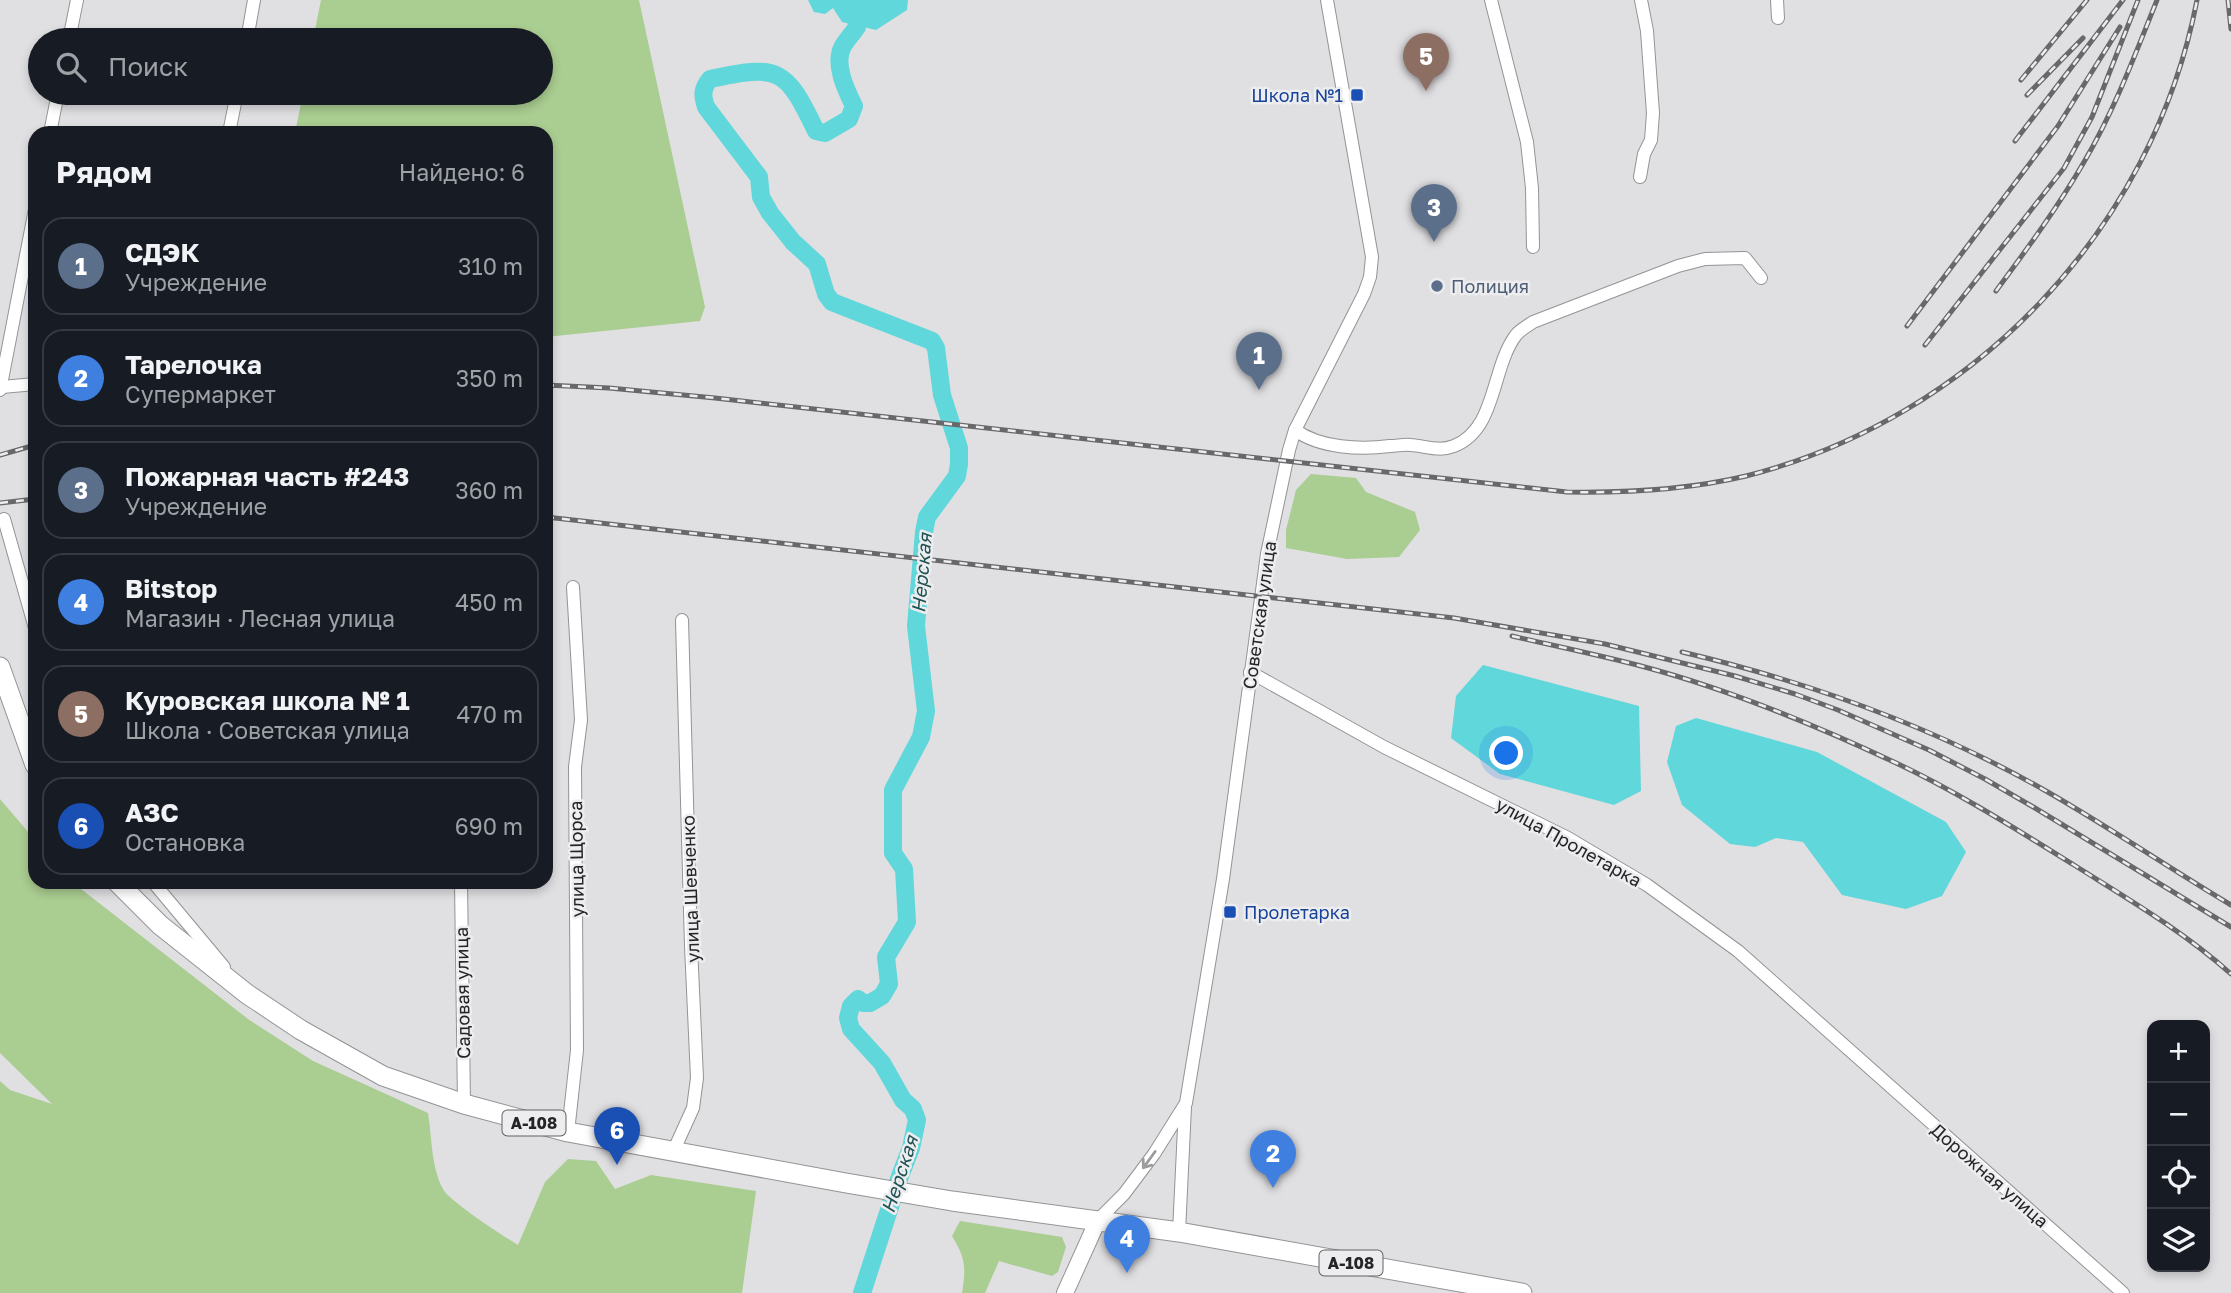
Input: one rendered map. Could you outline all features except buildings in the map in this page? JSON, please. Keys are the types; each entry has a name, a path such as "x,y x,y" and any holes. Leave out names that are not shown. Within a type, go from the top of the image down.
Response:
{"highway":[{"path":"0,667 28,745"},
{"name":"А-108","path":"124,889 160,925 247,994 300,1030 383,1076 464,1104 568,1132 846,1183 1179,1232 1522,1293"}],"main road":[{"path":"1065,1293 1098,1220"}],"street":[{"path":"71,28 77,0"},
{"path":"249,28 254,0"},
{"name":"Советская улица","path":"1098,1220 1124,1194 1154,1154 1186,1103 1223,879 1267,554 1295,430 1353,318 1370,277 1372,257 1327,0"},
{"path":"1491,0 1527,142 1532,188 1533,247"},
{"path":"1640,177 1644,154 1651,140 1653,113 1647,31 1641,0"},
{"path":"1777,0 1779,18"},
{"path":"51,126 56,105"},
{"path":"230,126 235,105"},
{"path":"28,245 1,388 28,385"},
{"path":"1295,430 1321,442 1371,449 1410,445 1431,449 1454,446 1465,440 1480,424 1507,349 1517,333 1533,323 1678,266 1705,259 1745,258 1761,278"},
{"path":"4,519 28,603"},
{"name":"улица Щорса","path":"568,1132 577,1050 575,767 580,720 573,587"},
{"name":"улица Шевченко","path":"673,1152 694,1108 697,1078 682,620"},
{"name":"улица Пролетарка","path":"1250,672 1384,747 1568,838 1647,885 1738,951 1856,1058"},
{"path":"159,889 247,994"},
{"name":"Садовая улица","path":"461,889 464,1104"},
{"name":"Дорожная улица","path":"1856,1058 2123,1293"},
{"path":"1179,1232 1186,1103"}],"green space":[{"path":"321,0 639,0 705,307 700,321 553,336 553,126 296,126 301,105 553,105 553,28 315,28"},
{"path":"1311,474 1356,478 1366,492 1415,512 1420,530 1399,557 1347,559 1286,548 1286,530 1296,490"},
{"path":"0,799 28,832 28,889 81,889 248,1019 313,1061 428,1113 434,1162 443,1189 465,1210 518,1245 545,1182 568,1159 596,1161 615,1189 651,1175 756,1191 742,1293 0,1293 0,1081 10,1090 52,1104 0,1053"},
{"path":"960,1221 1062,1237 1066,1247 1058,1272 1052,1276 999,1261 985,1293 962,1293 964,1264 952,1236"}],"water":[{"path":"808,0 908,0 907,10 876,30 842,22 833,8 825,14 814,12"},
{"path":"1483,665 1639,706 1641,791 1614,805 1500,774 1451,738 1456,696"},
{"path":"1696,718 1817,752 1946,822 1966,852 1942,896 1906,909 1842,895 1803,842 1776,838 1755,847 1730,844 1682,805 1667,762 1676,726"}],"waterway":[{"name":"Нерская","path":"854,0 857,27 843,46 839,60 842,76 854,106 849,119 825,133 816,131 806,110 787,83 766,72 733,74 710,79 703,96 706,107 759,177 761,197 770,213 793,242 817,264 826,294 832,302 932,341 936,348 942,395 959,448 957,476 927,517 924,532 916,626 926,711 921,737 893,790 893,853 904,869 907,922 886,957 889,984 882,996 870,1003 863,1003 858,999 851,1006 848,1018 851,1029 882,1063 903,1100 913,1109 917,1120 911,1148 862,1293"}],"railway":[{"path":"2021,80 2087,0"},
{"path":"2015,141 2123,0"},
{"path":"1925,345 2064,168 2092,117 2138,0"},
{"path":"1996,291 2053,212 2095,143 2124,82 2157,0"},
{"path":"553,385 715,398 1567,492 1657,490 1746,476 1828,449 1906,410 1976,361 2040,303 2095,237 2140,163 2174,84 2197,0"},
{"path":"2228,0 2231,29"},
{"path":"1907,326 2058,126 2120,27"},
{"path":"2027,95 2083,38"},
{"path":"0,455 28,447"},
{"path":"0,503 28,500"},
{"path":"553,518 1454,618 1605,644 1735,676 1795,694 1929,750 2035,808 2231,927"},
{"path":"1512,636 1625,662 1706,685 1833,734 1894,762 1986,811 2115,890 2213,958 2231,974"},
{"path":"1682,652 1823,692 1869,708 1959,746 2046,791 2231,905"}],"place":[{"name":"Куровская школа № 1","path":"1426,91"},
{"name":"Школа №1","path":"1357,95"},
{"name":"Пожарная часть #243","path":"1434,242"},
{"name":"Полиция","path":"1437,286"},
{"name":"СДЭК","path":"1259,390"},
{"name":"Пролетарка","path":"1230,912"},
{"name":"АЗС","path":"617,1165"},
{"name":"Тарелочка","path":"1273,1188"},
{"name":"Bitstop","path":"1127,1273"}]}
